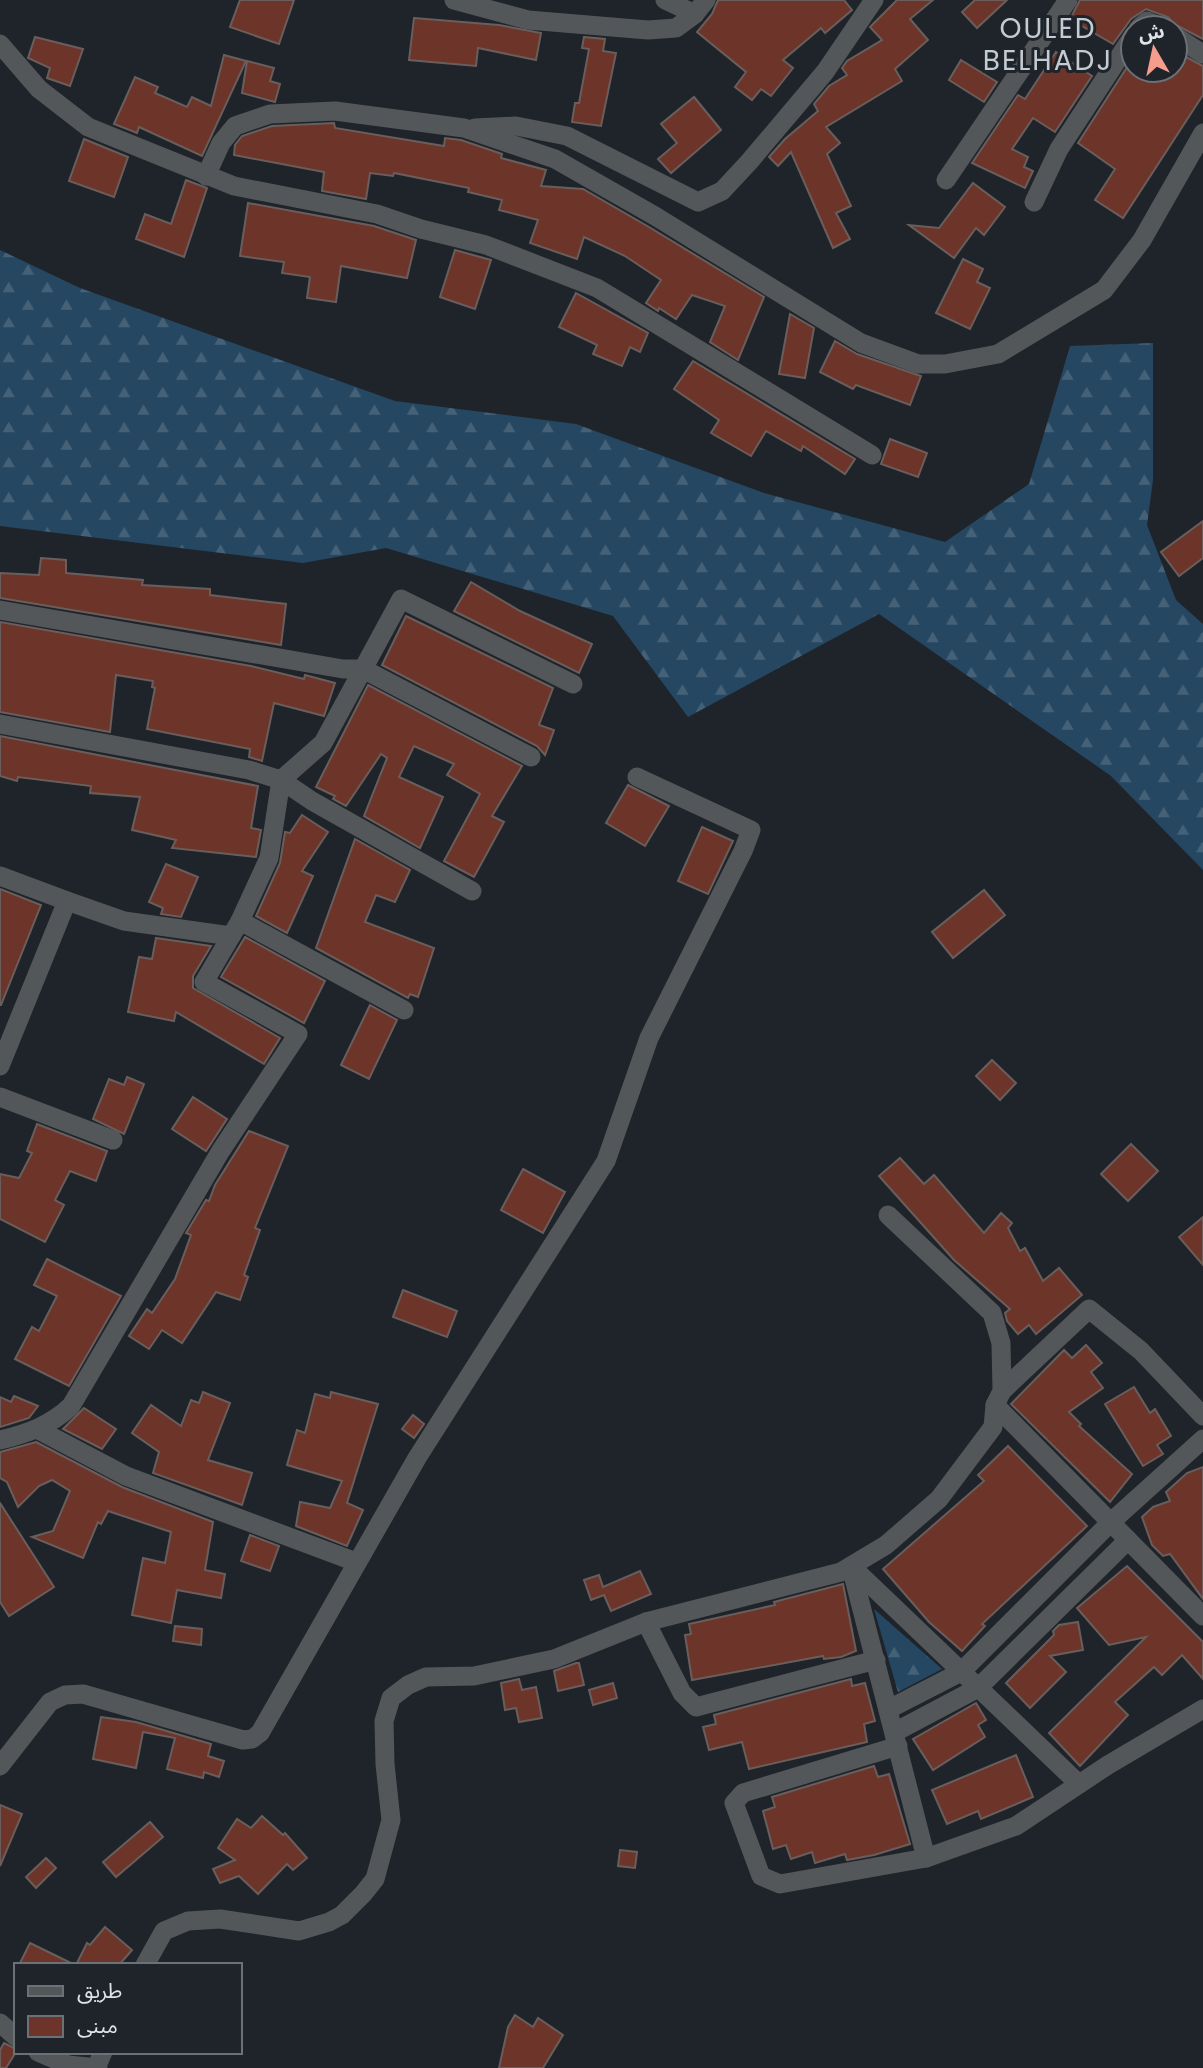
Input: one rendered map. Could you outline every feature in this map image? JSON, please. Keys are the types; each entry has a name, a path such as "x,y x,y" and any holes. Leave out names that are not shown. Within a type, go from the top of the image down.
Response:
{"street":[{"path":"454,0 528,20 648,30 676,28 700,7"},
{"path":"665,0 700,7"},
{"path":"206,176 221,143 235,126 270,114 335,111 464,128 516,126 566,136 698,202 722,191 749,162 825,72 874,0"},
{"path":"946,180 1068,0"},
{"path":"0,44 39,89 88,127 234,187 377,214 421,229 486,245 597,288 872,455"},
{"path":"1034,202 1059,149 1119,57"},
{"path":"464,128 555,159 655,216 861,343 918,364 944,364 998,354 1104,290 1142,240 1203,133"},
{"path":"0,1440 37,1429 58,1419 71,1405 220,1153 298,1034 204,982 235,929 269,858 281,780 323,743 401,599 573,684"},
{"path":"0,610 343,669 363,668 531,757"},
{"path":"0,724 249,771 281,780 312,801 472,891"},
{"path":"0,1766 50,1702 65,1695 83,1694 243,1740 254,1738 417,1458 564,1232 606,1161 649,1038 751,830 636,777"},
{"path":"0,876 124,922 235,929 404,1010"},
{"path":"0,1066 67,901"},
{"path":"0,1097 113,1140"},
{"path":"146,1963 164,1931 188,1921 207,1918 281,1929 308,1929 342,1915 363,1894 375,1879 391,1820 384,1721 388,1704 397,1692 426,1677 474,1676 554,1659 646,1622 841,1572 886,1545 939,1499 993,1427 999,1398 1000,1343 992,1313 888,1215"},
{"path":"999,1398 1089,1309 1141,1351 1203,1416"},
{"path":"999,1398 1111,1522 1203,1616"},
{"path":"37,1429 126,1476 356,1562"},
{"path":"889,1709 961,1672 1111,1522 1203,1439"},
{"path":"1128,1540 978,1688 896,1739 743,1793 734,1803 761,1876 780,1884 926,1858 1016,1826 1079,1784 1203,1709"},
{"path":"851,1566 926,1858"},
{"path":"851,1566 1079,1784"},
{"path":"646,1622 682,1693 696,1707 876,1660"},
{"path":"0,2023 14,2035"},
{"path":"43,2054 68,2065 97,2068"}],"green space":[{"path":"0,250 80,288 395,401 576,424 764,493 945,542 1029,484 1070,346 1153,343 1153,480 1147,525 1176,600 1203,624 1203,870 1111,776 879,614 688,717 613,616 386,548 303,563 0,526"},
{"path":"874,1609 942,1669 898,1692"}],"building":[{"path":"240,0 294,0 279,44 230,27"},
{"path":"718,0 844,0 852,10 825,33 821,28 783,60 793,68 771,96 761,89 752,100 735,87 746,72 697,32 712,14"},
{"path":"897,0 933,0 910,19 928,40 895,69 902,81 826,127 840,143 827,154 851,206 836,213 850,239 833,248 791,152 778,166 769,157 785,139 818,111 814,104 829,86 847,75 842,68 847,61 882,40 870,27"},
{"path":"975,0 1007,0 977,28 962,12"},
{"path":"1080,0 1203,0 1203,39 1189,32 1189,14 1160,14 1146,9 1138,14 1119,14 1119,36 1113,44 1070,19"},
{"path":"414,18 499,25 541,33 536,60 478,48 476,66 409,60"},
{"path":"35,37 83,49 70,86 47,78 50,68 28,58"},
{"path":"584,37 605,39 603,51 616,53 601,126 572,122 575,103 579,103 589,49 582,48"},
{"path":"1056,52 1092,76 1055,132 1033,118 1012,149 1028,157 1024,167 1033,171 1025,188 972,163 1018,95 1025,99"},
{"path":"224,55 246,61 202,156 139,127 137,133 114,124 135,77 158,87 155,93 187,107 192,97 211,106"},
{"path":"1189,58 1203,66 1203,95 1123,218 1095,200 1115,169 1078,143 1119,80 1119,84 1189,84"},
{"path":"961,60 997,82 984,102 949,80"},
{"path":"247,61 274,68 270,81 280,84 275,102 242,93"},
{"path":"694,97 721,130 671,173 658,159 677,143 661,124"},
{"path":"334,123 335,128 444,146 445,138 461,140 502,154 501,158 546,170 541,186 583,189 649,227 764,297 738,360 710,342 725,306 692,295 676,319 659,308 658,311 646,303 661,280 625,256 584,237 577,259 530,243 538,220 499,210 502,200 468,192 469,188 394,173 393,176 370,173 366,199 322,191 324,172 234,155 235,145 242,136 272,126"},
{"path":"84,139 128,157 114,197 69,181"},
{"path":"186,180 207,188 184,257 136,239 145,214 171,224"},
{"path":"973,183 1005,207 984,235 976,228 954,258 909,225 939,228"},
{"path":"248,203 374,226 416,240 407,278 341,266 336,302 307,298 310,277 282,273 284,262 240,256"},
{"path":"455,250 491,260 475,309 440,297"},
{"path":"963,259 983,269 977,282 990,288 970,329 936,313"},
{"path":"576,293 648,333 640,352 630,347 622,366 593,354 597,345 559,327"},
{"path":"790,314 814,328 805,378 779,374"},
{"path":"835,341 857,354 921,376 910,405 856,385 853,389 820,372"},
{"path":"693,361 855,459 845,474 803,446 801,451 766,431 751,456 711,433 719,420 674,389"},
{"path":"890,439 927,453 918,477 881,464"},
{"path":"1203,521 1203,558 1179,576 1161,552"},
{"path":"41,558 66,560 66,573 143,580 142,585 210,589 210,595 286,604 281,645 0,598 0,573 39,575"},
{"path":"471,582 520,611 592,644 579,673 454,611"},
{"path":"406,616 553,688 539,725 554,730 545,755 537,746 382,665"},
{"path":"0,622 251,666 304,679 305,675 335,683 324,716 274,703 262,761 249,757 250,749 147,729 155,688 152,687 153,681 116,675 110,732 0,712"},
{"path":"368,685 522,766 492,816 504,822 474,877 444,861 480,794 447,775 454,764 414,746 399,777 443,797 420,848 364,816 387,758 381,754 346,806 333,799 335,796 316,787"},
{"path":"0,736 258,786 251,828 261,830 256,857 172,848 176,840 132,830 140,797 90,793 91,786 18,777 17,781 0,776"},
{"path":"628,785 669,806 645,846 606,823"},
{"path":"302,815 328,832 302,871 313,876 287,933 256,916 280,863 285,832 290,833"},
{"path":"702,827 733,841 708,894 678,881"},
{"path":"355,839 410,870 395,902 376,895 365,922 434,948 418,997 410,994 408,998 316,948"},
{"path":"166,864 198,877 181,917 161,914 163,908 149,902"},
{"path":"0,889 41,905 1,1005 0,1005"},
{"path":"984,890 1005,915 953,958 932,932"},
{"path":"245,937 325,981 304,1023 221,977"},
{"path":"156,938 211,946 193,976 193,988 280,1038 264,1064 176,1012 174,1021 128,1012 139,957 152,959"},
{"path":"370,1005 397,1020 369,1079 341,1065"},
{"path":"992,1060 1016,1083 1000,1100 976,1076"},
{"path":"127,1077 144,1084 124,1134 93,1119 109,1079 124,1085"},
{"path":"193,1097 227,1119 206,1151 172,1129"},
{"path":"37,1124 107,1151 96,1181 70,1171 55,1200 64,1205 45,1242 0,1219 0,1174 19,1178 32,1153 27,1151"},
{"path":"249,1131 288,1146 255,1228 260,1230 244,1275 248,1277 240,1300 216,1292 182,1343 162,1330 149,1349 129,1336 147,1309 152,1313 175,1279 191,1235 186,1233 206,1200 209,1201 215,1185"},
{"path":"1131,1144 1158,1171 1128,1201 1101,1174"},
{"path":"900,1158 924,1184 934,1175 984,1233 1001,1213 1012,1223 1008,1228 1020,1251 1025,1248 1043,1281 1059,1268 1082,1295 1036,1334 1029,1325 1018,1334 1007,1321 1005,1313 1010,1309 954,1260 879,1176"},
{"path":"523,1169 565,1192 543,1233 501,1210"},
{"path":"1203,1217 1203,1265 1179,1237"},
{"path":"47,1259 121,1296 69,1386 15,1359 32,1327 39,1331 57,1296 34,1285"},
{"path":"403,1290 457,1311 447,1337 393,1317"},
{"path":"1086,1345 1102,1363 1091,1372 1103,1388 1069,1412 1081,1424 1079,1426 1132,1474 1110,1502 1011,1404 1064,1350 1072,1358"},
{"path":"1134,1387 1150,1413 1155,1409 1171,1436 1157,1445 1163,1454 1143,1466 1105,1404"},
{"path":"203,1392 230,1403 208,1460 252,1473 242,1505 153,1473 159,1452 132,1433 151,1405 181,1426 191,1400 199,1403"},
{"path":"331,1392 378,1404 347,1503 363,1510 347,1546 296,1526 300,1502 330,1508 342,1481 287,1465 297,1430 305,1433 315,1394 330,1398"},
{"path":"14,1396 38,1406 29,1418 0,1427 0,1397 11,1402"},
{"path":"84,1408 116,1429 102,1449 63,1429"},
{"path":"413,1415 424,1424 414,1438 402,1429"},
{"path":"36,1442 122,1487 213,1522 205,1570 225,1574 221,1598 177,1590 171,1623 132,1615 143,1558 165,1563 171,1532 108,1511 101,1524 98,1522 83,1558 32,1537 53,1531 70,1491 52,1480 39,1486 18,1507 7,1482 0,1478 0,1452"},
{"path":"1008,1446 1087,1526 982,1624 985,1626 962,1651 929,1622 883,1569 984,1481 978,1475"},
{"path":"1203,1467 1203,1599 1170,1554 1163,1556 1152,1545 1142,1517 1153,1507 1170,1501 1166,1492 1187,1473"},
{"path":"0,1503 54,1587 9,1616 0,1602"},
{"path":"250,1535 279,1546 270,1571 241,1561"},
{"path":"1127,1566 1203,1642 1203,1679 1182,1655 1162,1675 1154,1667 1115,1702 1128,1715 1080,1766 1049,1733 1146,1637 1109,1645 1077,1608"},
{"path":"640,1571 651,1594 611,1611 604,1595 591,1600 584,1580 599,1575 603,1587"},
{"path":"843,1584 856,1651 841,1657 824,1659 823,1656 692,1680 685,1635 691,1634 689,1624 775,1605 774,1602"},
{"path":"1078,1622 1083,1650 1050,1656 1066,1672 1030,1708 1006,1683 1054,1635 1053,1631 1059,1625"},
{"path":"175,1626 202,1629 201,1645 173,1641"},
{"path":"579,1663 584,1685 558,1691 554,1671"},
{"path":"519,1679 522,1690 536,1687 542,1718 519,1722 516,1708 505,1710 501,1683"},
{"path":"851,1679 852,1686 865,1683 875,1721 864,1724 867,1742 749,1769 742,1742 709,1750 703,1727 716,1724 714,1715"},
{"path":"613,1683 617,1698 593,1705 589,1690"},
{"path":"976,1703 986,1720 978,1725 985,1737 933,1770 913,1739"},
{"path":"101,1717 136,1722 211,1744 208,1756 224,1761 219,1777 204,1772 203,1778 167,1769 175,1738 143,1732 136,1768 93,1759"},
{"path":"1016,1755 1033,1797 981,1819 978,1811 947,1824 932,1790"},
{"path":"874,1766 878,1777 889,1774 910,1844 874,1855 847,1860 845,1854 815,1863 812,1852 791,1859 786,1845 773,1849 763,1811 775,1807 772,1797"},
{"path":"0,1805 22,1814 0,1866"},
{"path":"262,1816 283,1835 285,1833 307,1858 293,1870 287,1864 258,1894 239,1876 220,1883 213,1869 235,1860 218,1848 237,1819 251,1828"},
{"path":"150,1822 163,1837 116,1877 103,1862"},
{"path":"620,1850 637,1852 635,1868 618,1866"},
{"path":"46,1858 56,1868 36,1888 26,1877"},
{"path":"105,1927 132,1950 121,1963 77,1963 87,1943 90,1945"},
{"path":"30,1943 71,1963 20,1963"},
{"path":"515,2015 533,2027 538,2018 563,2035 543,2068 499,2068 508,2027"},
{"path":"4,2043 14,2048 15,2054 6,2068 0,2068 0,2050"}],"district":[{"name":"OULED BELHADJ","path":"1048,44"}]}
